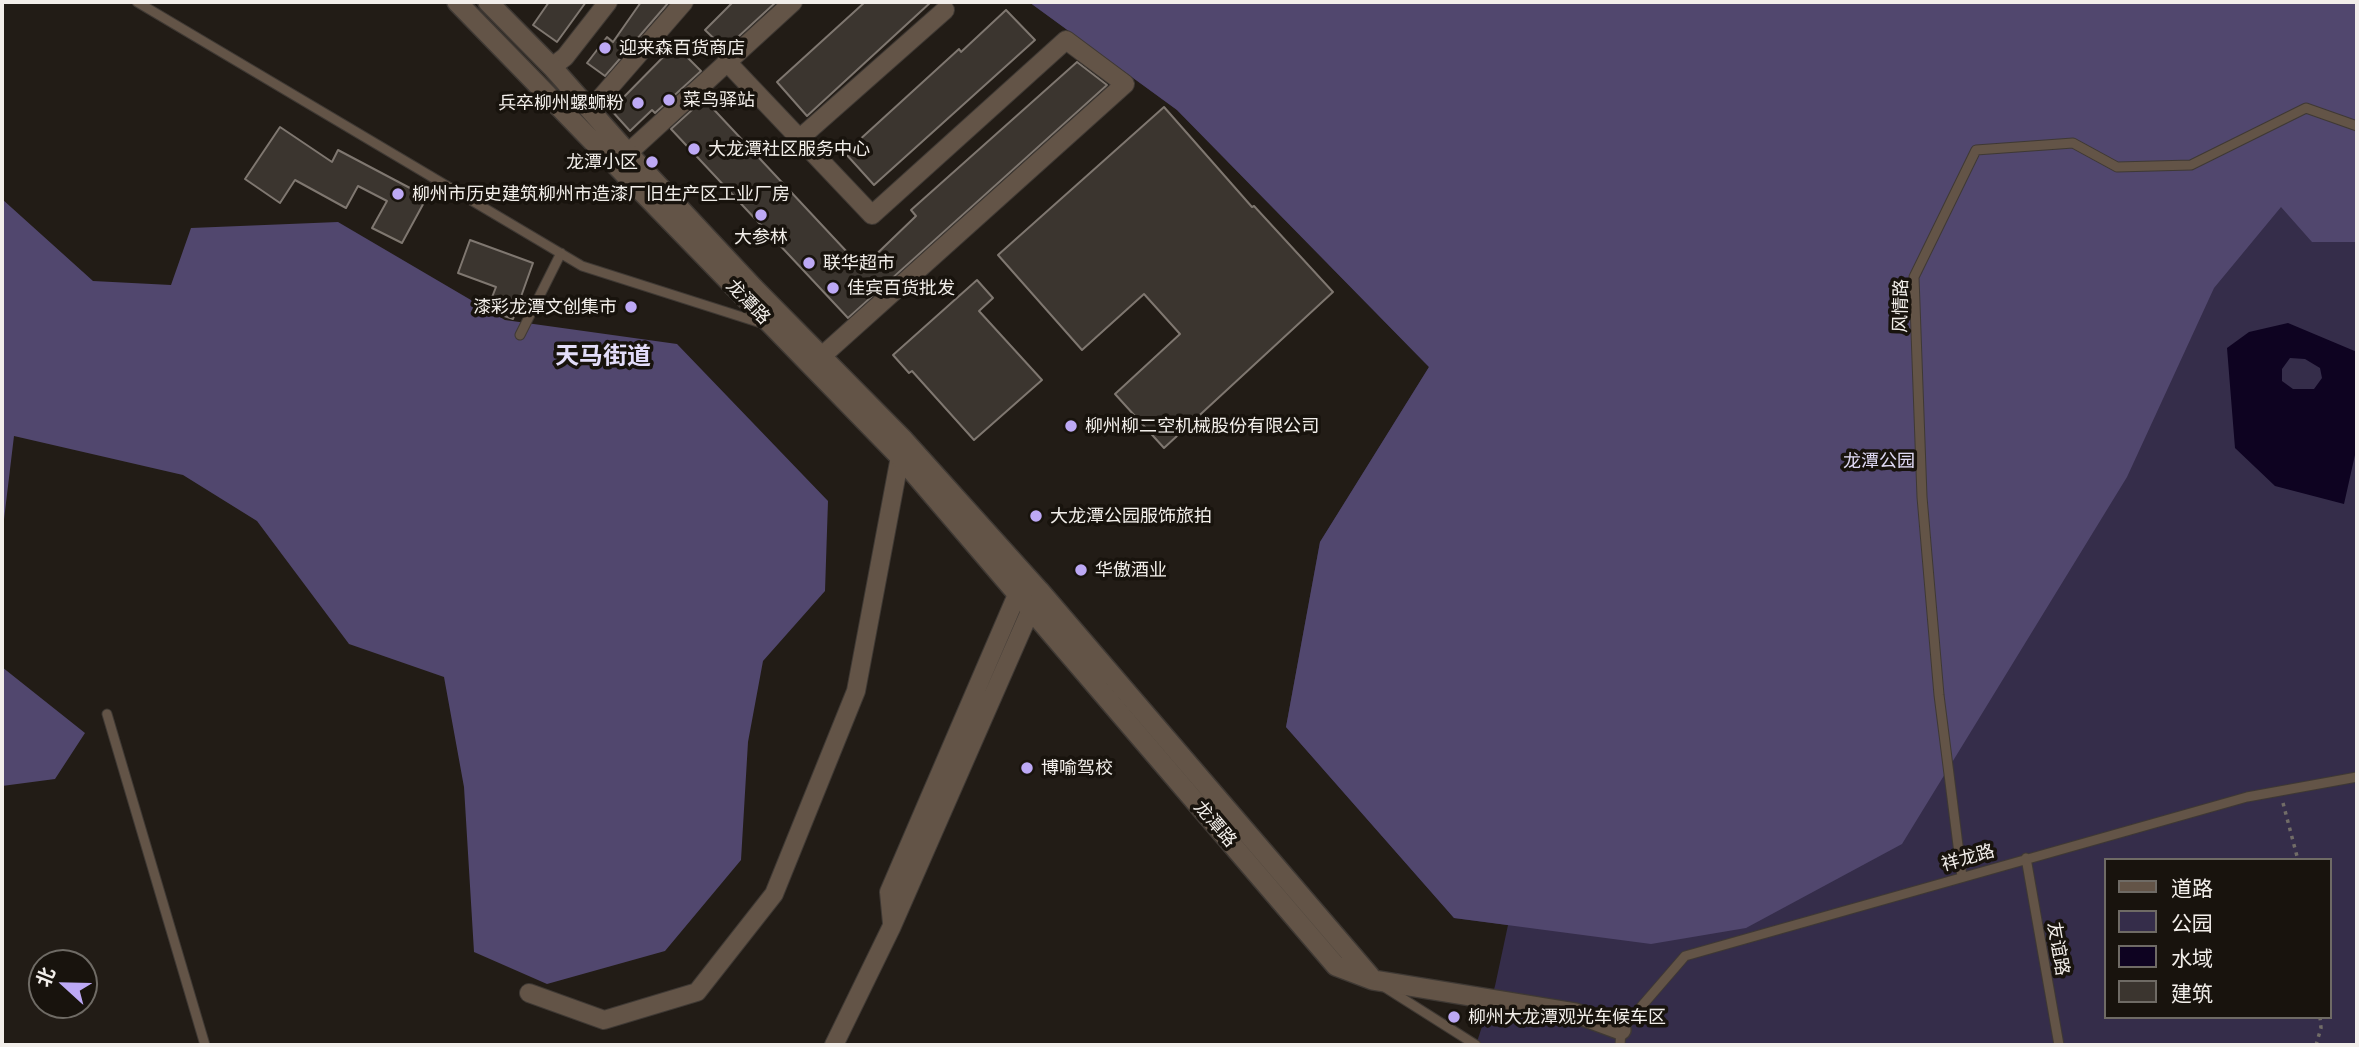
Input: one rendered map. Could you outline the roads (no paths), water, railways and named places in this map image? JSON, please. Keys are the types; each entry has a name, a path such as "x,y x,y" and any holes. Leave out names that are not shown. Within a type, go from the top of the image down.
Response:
{"street":[{"name":"龙潭路","path":"457,2 773,327 902,448"},
{"name":"龙潭路","path":"488,2 821,356 1027,587 1031,609 1074,645 1336,966 1373,980 1575,1013 1621,1038"},
{"path":"552,67 565,57 608,2"},
{"path":"590,110 684,2"},
{"path":"628,153 793,2"},
{"path":"799,139 945,10"},
{"path":"727,62 872,215 1066,40 1125,84 821,356"},
{"path":"529,993 604,1020 697,992 774,894 856,691 902,448"},
{"path":"892,926 889,892 1027,587 1074,645"},
{"path":"834,1045 892,926 1031,609"}],"lane":[{"path":"137,2 583,266 773,327"},
{"name":"风情路","path":"1962,877 1939,695 1922,497 1914,277 1976,150 2073,143 2117,167 2191,165 2306,108 2357,126"},
{"path":"520,334 561,253"},
{"path":"107,714 205,1045"},
{"name":"祥龙路","path":"1621,1038 1685,956 2247,797 2357,777"},
{"name":"友谊路","path":"2026,858 2059,1045"},
{"path":"1373,980 1476,1045"}],"water":[{"path":"2288,323 2357,352 2357,446 2344,504 2275,486 2235,448 2227,348 2249,332","holes":["2290,358 2305,359 2320,368 2322,378 2314,389 2293,389 2282,381 2282,369"]}],"place":[{"name":"迎来森百货商店","path":"605,48"},
{"name":"菜鸟驿站","path":"669,100"},
{"name":"兵卒柳州螺蛳粉","path":"638,103"},
{"name":"大龙潭社区服务中心","path":"694,149"},
{"name":"龙潭小区","path":"652,162"},
{"name":"柳州市历史建筑柳州市造漆厂旧生产区工业厂房","path":"398,194"},
{"name":"大参林","path":"761,215"},
{"name":"联华超市","path":"809,263"},
{"name":"佳宾百货批发","path":"833,288"},
{"name":"漆彩龙潭文创集市","path":"631,307"},
{"name":"柳州柳二空机械股份有限公司","path":"1071,426"},
{"name":"大龙潭公园服饰旅拍","path":"1036,516"},
{"name":"华傲酒业","path":"1081,570"},
{"name":"博喻驾校","path":"1027,768"},
{"name":"柳州大龙潭观光车候车区","path":"1454,1017"}],"district":[{"name":"天马街道","path":"603,357"}],"park label":[{"name":"龙潭公园","path":"1879,461"}]}
